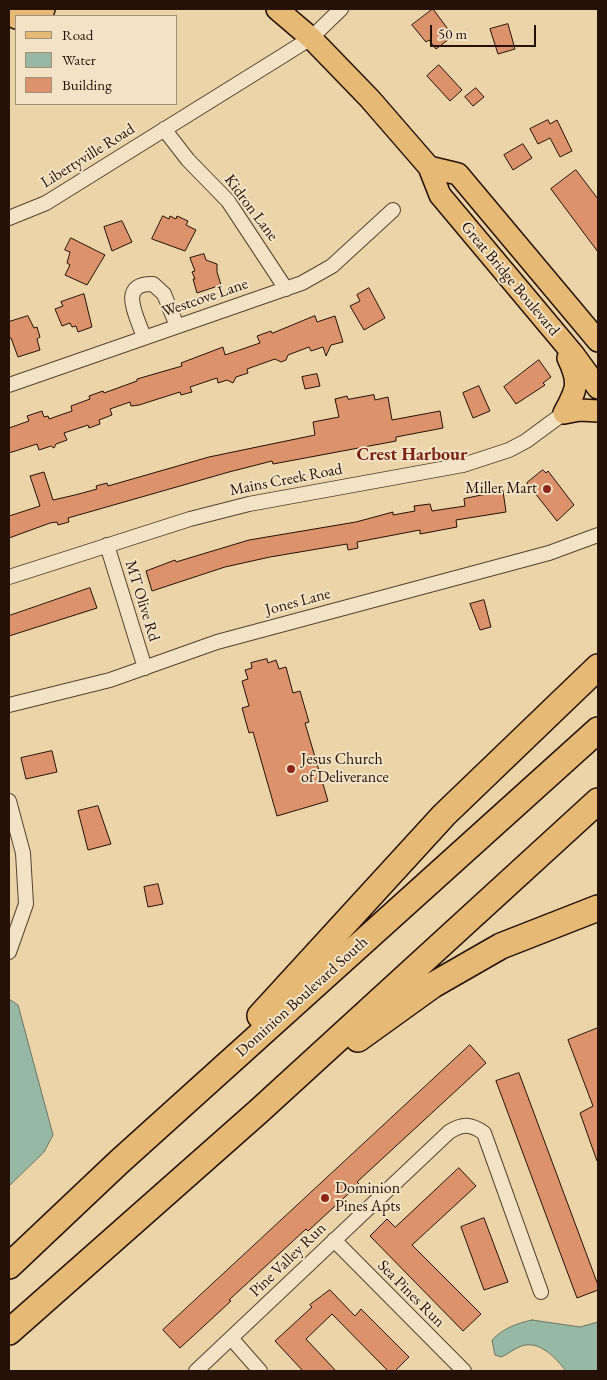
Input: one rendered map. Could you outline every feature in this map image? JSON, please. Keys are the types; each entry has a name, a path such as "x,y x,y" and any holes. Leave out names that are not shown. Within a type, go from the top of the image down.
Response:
{"highway":[{"path":"20,15 42,9"},
{"path":"119,1162 245,1032 444,815 598,667"},
{"name":"Dominion Boulevard South","path":"9,1266 119,1162 598,730"},
{"path":"9,1332 259,1111 598,801"},
{"path":"259,1111 433,985 501,946 598,908"}],"main road":[{"name":"Great Bridge Boulevard","path":"277,9 311,38 370,99 429,167 440,195 557,335 598,388"},
{"name":"Great Bridge Boulevard","path":"429,167 458,174 598,341"},
{"path":"496,263 496,246 500,225"},
{"path":"525,297 548,310 588,359 598,362"},
{"path":"557,335 577,379 576,391 564,413"},
{"path":"564,413 580,410 598,412"}],"street":[{"name":"Libertyville Road","path":"9,218 46,203 311,38 341,9"},
{"name":"Kidron Lane","path":"164,129 188,160 228,201 286,289"},
{"name":"Westcove Lane","path":"9,385 286,289 314,277 332,266 393,210"},
{"path":"144,337 131,301 132,294 136,288 144,284 153,284 164,294 177,326"},
{"name":"Mains Creek Road","path":"9,577 106,545 249,504 463,465 509,450 526,441 564,413"},
{"name":"Jones Lane","path":"9,705 110,680 217,642 549,553 598,535"},
{"name":"MT Olive Rd","path":"106,545 145,668"},
{"path":"9,801 24,853 26,904 9,952"},
{"name":"Pine Valley Run","path":"196,1371 450,1132 461,1125 474,1126 484,1133 541,1292"},
{"name":"Sea Pines Run","path":"334,1240 464,1371"},
{"path":"231,1338 260,1371"}],"water":[{"path":"9,999 18,1005 53,1135 44,1152 9,1186"},
{"path":"532,1320 580,1327 598,1322 598,1371 566,1371 552,1355 533,1345 519,1347 501,1357 495,1355 492,1340 510,1327"}],"building":[{"path":"433,9 453,36 436,49 429,40 426,42 412,25"},
{"path":"508,24 515,49 498,54 490,29"},
{"path":"439,65 462,90 450,101 427,76"},
{"path":"476,88 484,97 473,106 465,97"},
{"path":"548,120 550,124 557,120 572,151 560,157 550,138 538,144 530,129"},
{"path":"523,144 532,158 513,170 504,155"},
{"path":"576,170 598,199 598,252 551,189"},
{"path":"163,216 169,219 170,216 176,219 177,216 188,221 186,225 196,230 185,251 152,239"},
{"path":"122,221 132,242 112,251 104,227"},
{"path":"71,238 105,255 87,285 65,275 70,265 67,263 70,252 65,250"},
{"path":"204,254 206,260 217,264 221,285 197,293 192,272 195,271 190,258"},
{"path":"369,288 385,318 364,330 350,306 360,301 357,295"},
{"path":"84,294 92,327 78,332 76,326 72,327 70,323 62,326 55,309 63,306 61,302"},
{"path":"28,316 34,328 37,327 40,337 37,339 40,350 18,357 11,338 9,338 9,322"},
{"path":"315,316 317,322 335,316 343,342 331,345 326,356 323,347 311,351 309,347 288,355 286,360 281,362 275,359 247,369 248,373 236,377 233,383 227,380 218,383 217,378 190,387 192,392 181,395 180,392 139,405 131,406 130,402 110,409 112,415 99,420 100,424 89,428 88,425 64,433 67,440 56,444 54,448 51,446 39,450 37,444 9,453 9,428 29,421 27,416 42,411 44,417 48,416 49,419 72,411 71,406 90,399 89,396 103,391 104,393 137,381 137,379 182,366 181,363 223,347 225,355 260,343 257,336 271,331 272,333"},
{"path":"539,360 551,377 543,383 545,385 516,404 504,387"},
{"path":"317,374 320,386 305,389 302,377"},
{"path":"479,386 490,411 473,418 463,393"},
{"path":"374,395 375,400 388,397 392,420 440,411 443,428 396,437 396,441 273,464 272,461 68,518 69,522 58,525 57,522 50,523 9,538 9,516 40,506 30,476 44,472 53,500 75,495 97,489 96,486 107,483 108,486 209,457 315,435 313,422 339,417 335,399 347,396 348,399"},
{"name":"Miller Mart","path":"543,470 546,473 548,471 574,505 557,521 527,483"},
{"path":"503,491 506,512 456,520 457,527 420,534 420,530 357,542 358,548 348,550 347,544 270,557 225,567 152,591 146,571 175,560 176,562 249,540 356,522 393,512 393,515 415,511 414,506 430,504 432,511 465,506 464,499"},
{"path":"90,588 97,608 9,636 9,616"},
{"path":"484,600 491,627 480,630 470,604"},
{"name":"Jesus Church of Deliverance","path":"267,659 268,663 276,660 279,669 286,667 293,693 300,691 309,722 305,723 328,801 277,816 253,732 249,733 242,708 249,706 242,681 248,679 245,670 252,668 251,663"},
{"path":"52,751 57,772 26,779 21,758"},
{"path":"98,806 111,844 88,850 78,811"},
{"path":"158,884 163,904 148,907 144,887"},
{"path":"598,1028 597,1161 580,1113 593,1106 568,1040"},
{"path":"470,1045 486,1063 357,1182 359,1184 308,1231 306,1229 180,1348 163,1330"},
{"path":"519,1073 598,1285 598,1290 577,1298 496,1081"},
{"path":"459,1168 476,1186 412,1245 481,1314 463,1331 370,1236 387,1219 395,1227"},
{"path":"484,1218 508,1282 484,1290 461,1227"},
{"path":"330,1290 355,1316 361,1309 409,1357 395,1371 388,1371 332,1314 306,1339 336,1371 303,1371 275,1341 312,1307 310,1305"}],"place":[{"name":"Miller Mart","path":"547,489"},
{"name":"Jesus Church of Deliverance","path":"291,769"},
{"name":"Dominion Pines Apts","path":"325,1198"}],"district":[{"name":"Crest Harbour","path":"412,455"}]}
